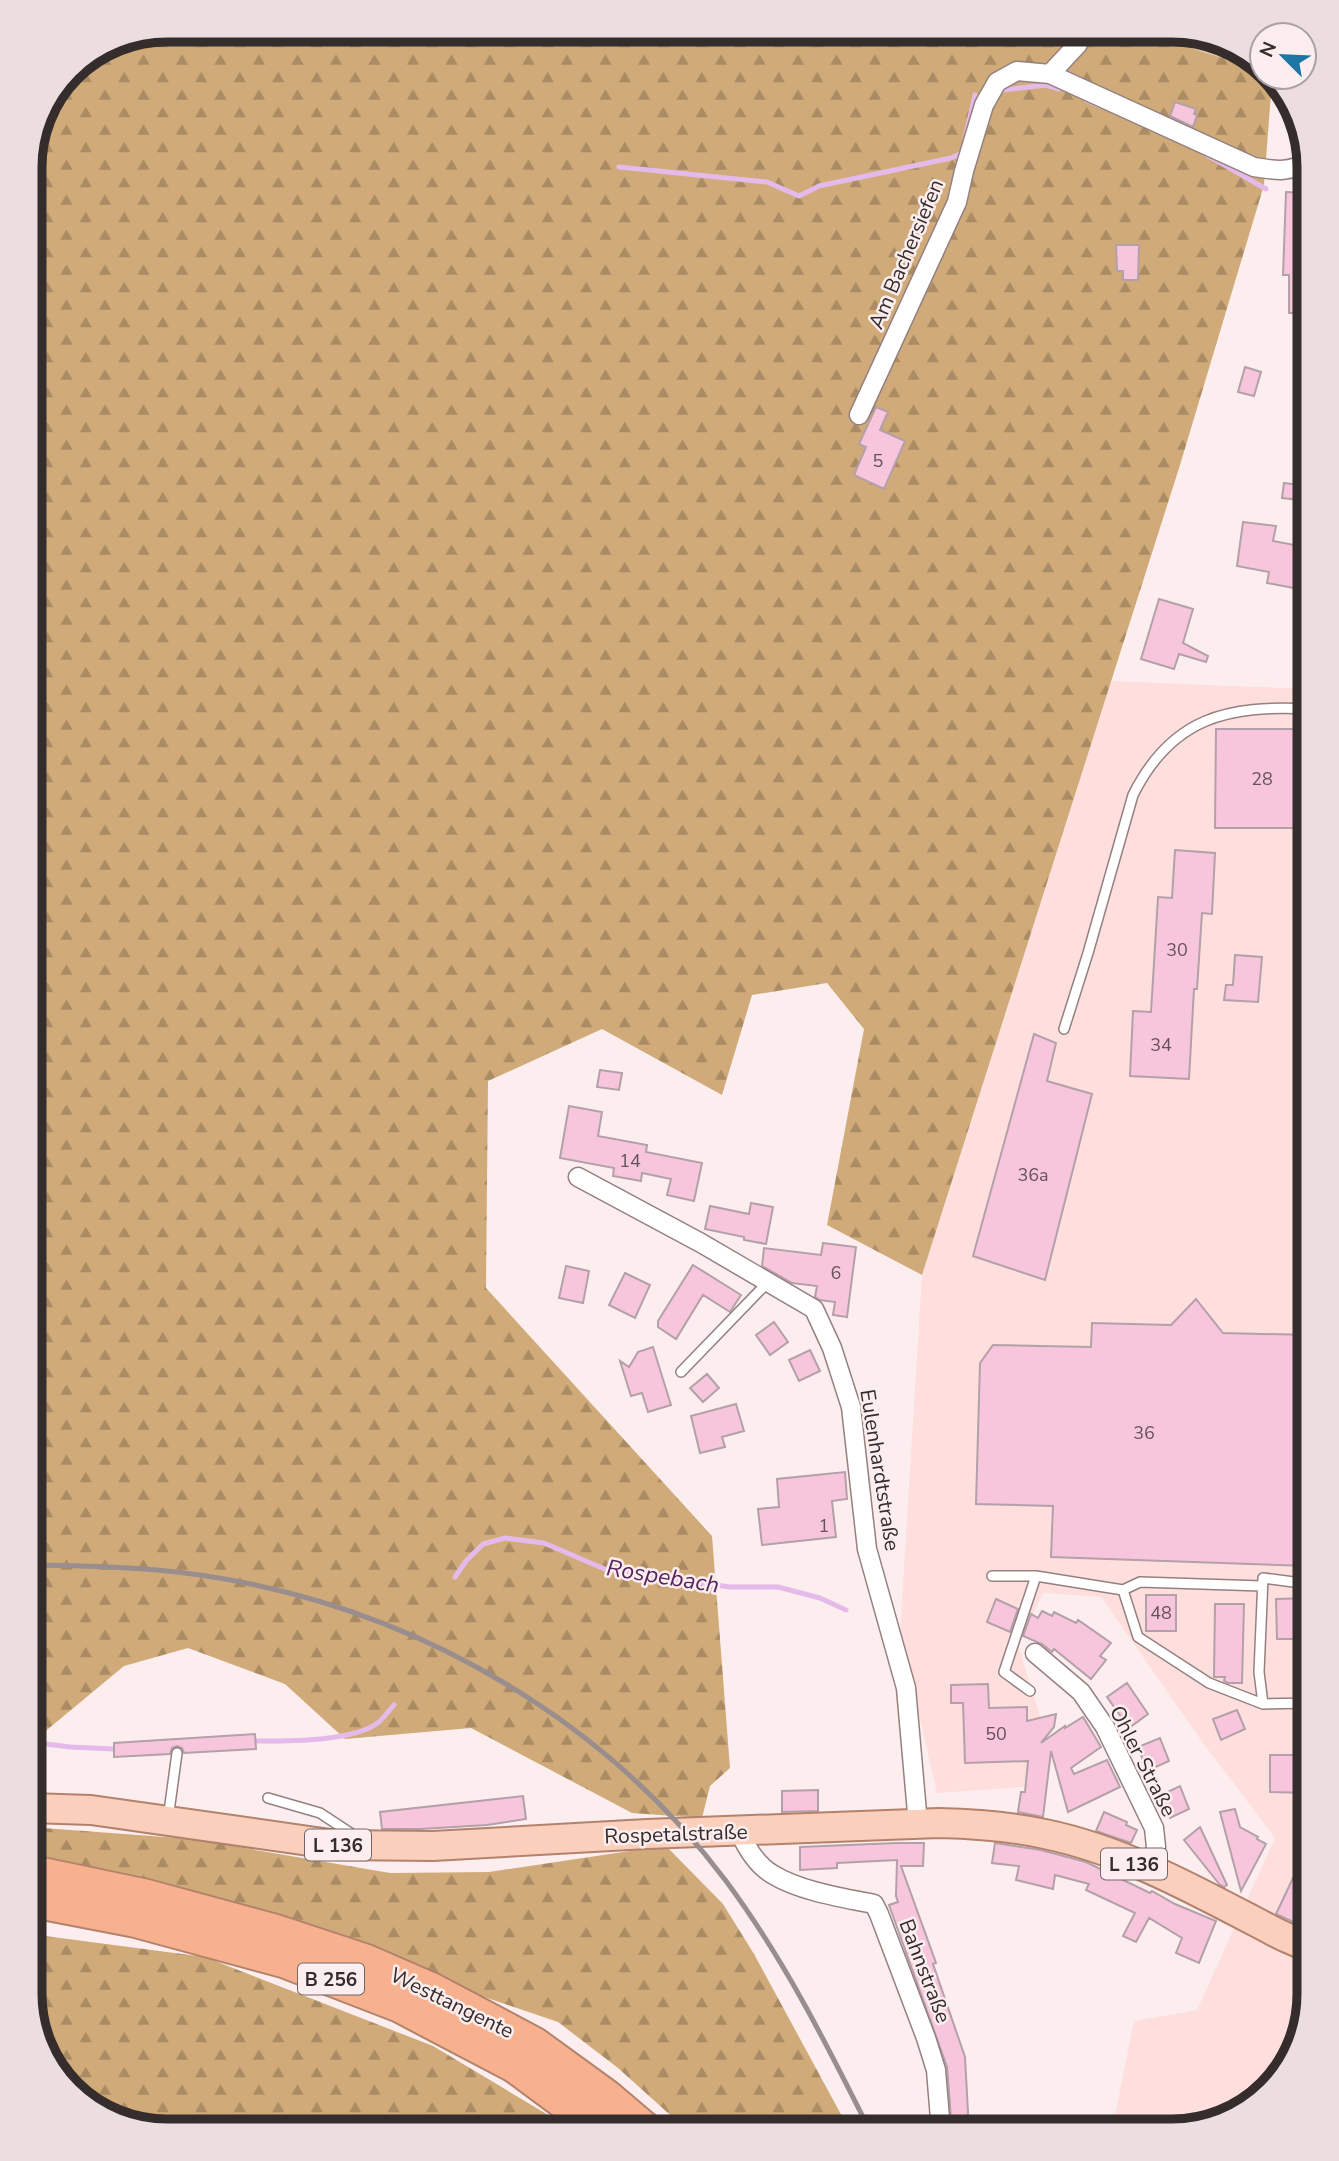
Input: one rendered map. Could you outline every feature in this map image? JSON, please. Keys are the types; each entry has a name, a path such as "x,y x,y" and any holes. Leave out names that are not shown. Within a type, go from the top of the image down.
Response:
{"highway":[{"name":"Westtangente","path":"42,1875 145,1896 274,1931 366,1961 434,1991 534,2044 633,2119"},
{"name":"Westtangente","path":"42,1902 134,1920 285,1961 399,2005 515,2066 587,2119"}],"main road":[{"name":"Rospetalstraße","path":"42,1808 91,1810 337,1845 433,1846 739,1831 979,1824 1047,1834 1096,1848 1205,1894 1279,1934 1297,1941"}],"street":[{"path":"1050,74 1078,42"},
{"name":"Am Bachersiefen","path":"859,415 957,202 984,104 997,82 1017,71 1050,74 1254,167 1277,171 1297,167"},
{"name":"Eulenhardtstraße","path":"578,1177 701,1243 814,1309 832,1348 851,1407 867,1549 906,1688 918,1824"},
{"name":"Ohler Straße","path":"1035,1653 1081,1692 1105,1727 1154,1828 1156,1847 1150,1870"},
{"name":"Bahnstraße","path":"739,1831 745,1846 771,1874 800,1886 874,1904 936,2070 941,2119"}],"lane":[{"path":"1064,1029 1133,795 1144,773 1158,755 1175,740 1214,716 1265,708 1297,709"},
{"path":"681,1372 768,1282"},
{"path":"992,1576 1036,1576 1123,1590 1140,1582 1262,1586"},
{"path":"1030,1691 1004,1672 1036,1576"},
{"path":"1263,1703 1259,1672 1263,1578 1297,1582"},
{"path":"1123,1590 1138,1637 1209,1683 1263,1703 1297,1703"},
{"path":"168,1820 177,1753"},
{"path":"268,1798 320,1813 368,1845"}],"shaded area":[{"path":"1111,681 1297,689 1296,2010 1287,2042 1266,2076 1241,2098 1204,2115 1172,2119 1114,2119 1134,2021 1197,2010 1275,1838 1203,1743 1101,1597 1043,1593 1018,1645 1046,1736 1024,1787 937,1793 900,1633 922,1275"}],"green space":[{"path":"168,42 1171,42 1222,58 1221,53 1241,63 1248,68 1248,91 1271,92 1264,185 1180,465 922,1275 827,1225 864,1029 827,983 752,995 722,1095 602,1029 488,1081 486,1288 712,1536 730,1768 710,1786 702,1818 632,1813 471,1728 345,1739 285,1684 188,1648 124,1666 42,1734 42,159 46,135 63,98 85,73 112,55 143,44"},
{"path":"1170,42 1196,44 1212,49 1222,53 1223,59"},
{"path":"42,1828 192,1839 390,1873 489,1872 643,1849 668,1848 723,1904 754,1954 843,2119 675,2119 618,2068 558,2022 434,1980 42,1864"},
{"path":"42,1936 205,1957 433,2046 555,2119 143,2117 112,2106 85,2088 63,2063 55,2049 43,2010"}],"building":[{"path":"1175,102 1196,109 1193,127 1170,116"},
{"path":"1286,192 1297,192 1297,313 1289,313 1289,275 1283,275"},
{"path":"1116,245 1139,245 1138,280 1123,280 1123,271 1117,271"},
{"path":"1245,367 1261,372 1254,396 1238,392"},
{"path":"876,407 888,412 880,430 905,441 884,489 854,475 866,447 859,444"},
{"path":"1284,483 1297,485 1297,500 1282,498"},
{"path":"1243,522 1276,526 1273,541 1297,546 1297,589 1267,583 1269,572 1237,566"},
{"path":"1159,599 1193,609 1183,643 1208,656 1206,662 1179,654 1174,669 1141,659"},
{"path":"1216,729 1297,729 1297,828 1215,828"},
{"path":"1175,850 1215,853 1212,914 1202,913 1189,1079 1130,1076 1133,1011 1151,1012 1158,897 1172,898"},
{"path":"1235,955 1262,957 1258,1002 1224,1000 1226,985 1233,985"},
{"path":"1034,1034 1056,1043 1047,1081 1092,1094 1045,1280 973,1256"},
{"path":"600,1070 622,1073 619,1090 597,1087"},
{"path":"569,1106 602,1112 598,1136 647,1145 646,1152 702,1163 694,1201 667,1195 671,1179 642,1173 641,1181 613,1176 614,1168 560,1158"},
{"path":"751,1203 773,1207 766,1244 705,1229 710,1206 749,1214"},
{"path":"823,1243 856,1247 847,1317 833,1315 835,1302 815,1297 817,1286 792,1283 762,1266 764,1248 821,1255"},
{"path":"693,1265 741,1295 730,1312 703,1295 676,1339 658,1327 658,1321"},
{"path":"566,1266 589,1271 583,1303 559,1298"},
{"path":"625,1273 650,1285 635,1318 609,1305"},
{"path":"1196,1299 1223,1333 1297,1335 1297,1566 1051,1557 1053,1506 976,1504 980,1363 993,1345 1091,1347 1092,1323 1171,1325"},
{"path":"774,1322 788,1342 770,1355 756,1335"},
{"path":"653,1347 671,1405 648,1412 642,1393 631,1396 620,1361 629,1367 638,1352"},
{"path":"810,1350 820,1371 799,1381 789,1360"},
{"path":"707,1374 719,1388 703,1402 690,1388"},
{"path":"736,1404 744,1431 722,1437 725,1447 700,1453 691,1416"},
{"path":"845,1472 847,1499 832,1501 836,1537 762,1545 758,1509 779,1507 777,1479"},
{"path":"1146,1595 1176,1595 1176,1631 1146,1631"},
{"path":"1297,1598 1297,1639 1277,1639 1276,1599"},
{"path":"996,1599 1018,1609 1010,1632 987,1622"},
{"path":"1215,1604 1244,1604 1242,1683 1228,1683 1224,1681 1225,1677 1214,1677"},
{"path":"1042,1611 1052,1616 1054,1612 1076,1623 1078,1620 1111,1643 1100,1656 1106,1660 1091,1679 1054,1649 1052,1652 1042,1644 1023,1636 1031,1614 1038,1618"},
{"path":"1127,1683 1148,1714 1129,1728 1107,1697"},
{"path":"988,1684 989,1708 1027,1707 1027,1721 1056,1714 1054,1727 1041,1743 1083,1717 1101,1747 1071,1768 1074,1774 1107,1760 1120,1787 1068,1812 1051,1751 1043,1817 1018,1812 1021,1792 1025,1792 1028,1761 965,1763 963,1703 951,1703 951,1685"},
{"path":"1237,1710 1245,1729 1221,1740 1213,1719"},
{"path":"255,1734 256,1749 184,1753 182,1748 177,1746 172,1748 170,1754 114,1757 114,1743"},
{"path":"1160,1738 1169,1761 1147,1771 1138,1747"},
{"path":"1270,1755 1297,1755 1297,1793 1270,1792"},
{"path":"1180,1786 1189,1809 1170,1818 1159,1796"},
{"path":"818,1790 818,1811 782,1812 782,1791"},
{"path":"523,1796 526,1819 487,1825 382,1829 380,1812"},
{"path":"1235,1809 1240,1827 1266,1844 1241,1891 1220,1812"},
{"path":"1104,1812 1127,1822 1126,1825 1137,1830 1131,1843 1096,1831"},
{"path":"1200,1827 1227,1885 1224,1887 1184,1840"},
{"path":"924,1843 923,1866 901,1866 936,1963 933,1964 965,2057 968,2119 951,2119 947,2067 889,1905 898,1902 897,1860 837,1863 837,1868 800,1870 800,1847"},
{"path":"995,1843 1041,1850 1086,1862 1216,1921 1199,1963 1176,1953 1182,1938 1149,1918 1136,1942 1123,1936 1135,1913 1086,1890 1089,1884 1055,1875 1053,1889 1016,1880 1019,1866 992,1863"},
{"path":"1297,1869 1297,1924 1276,1914"}],"waterway":[{"path":"1004,90 1046,85 1059,89"},
{"path":"965,139 975,95"},
{"path":"1086,100 1100,106"},
{"path":"619,167 767,182 799,196 819,186 951,158 962,153 963,149"},
{"path":"1207,155 1266,189"},
{"name":"Rospebach","path":"455,1577 483,1544 505,1538 544,1543 607,1570 730,1587 778,1587 820,1598 846,1610"},
{"name":"Rospebach","path":"255,1741 320,1739 354,1733 379,1722 394,1705"},
{"name":"Rospebach","path":"42,1744 114,1749"}],"railway":[{"path":"42,1565 177,1572 298,1595 369,1618 438,1647 504,1683 566,1724 624,1771 678,1823 726,1881 786,1972 864,2119"}]}
